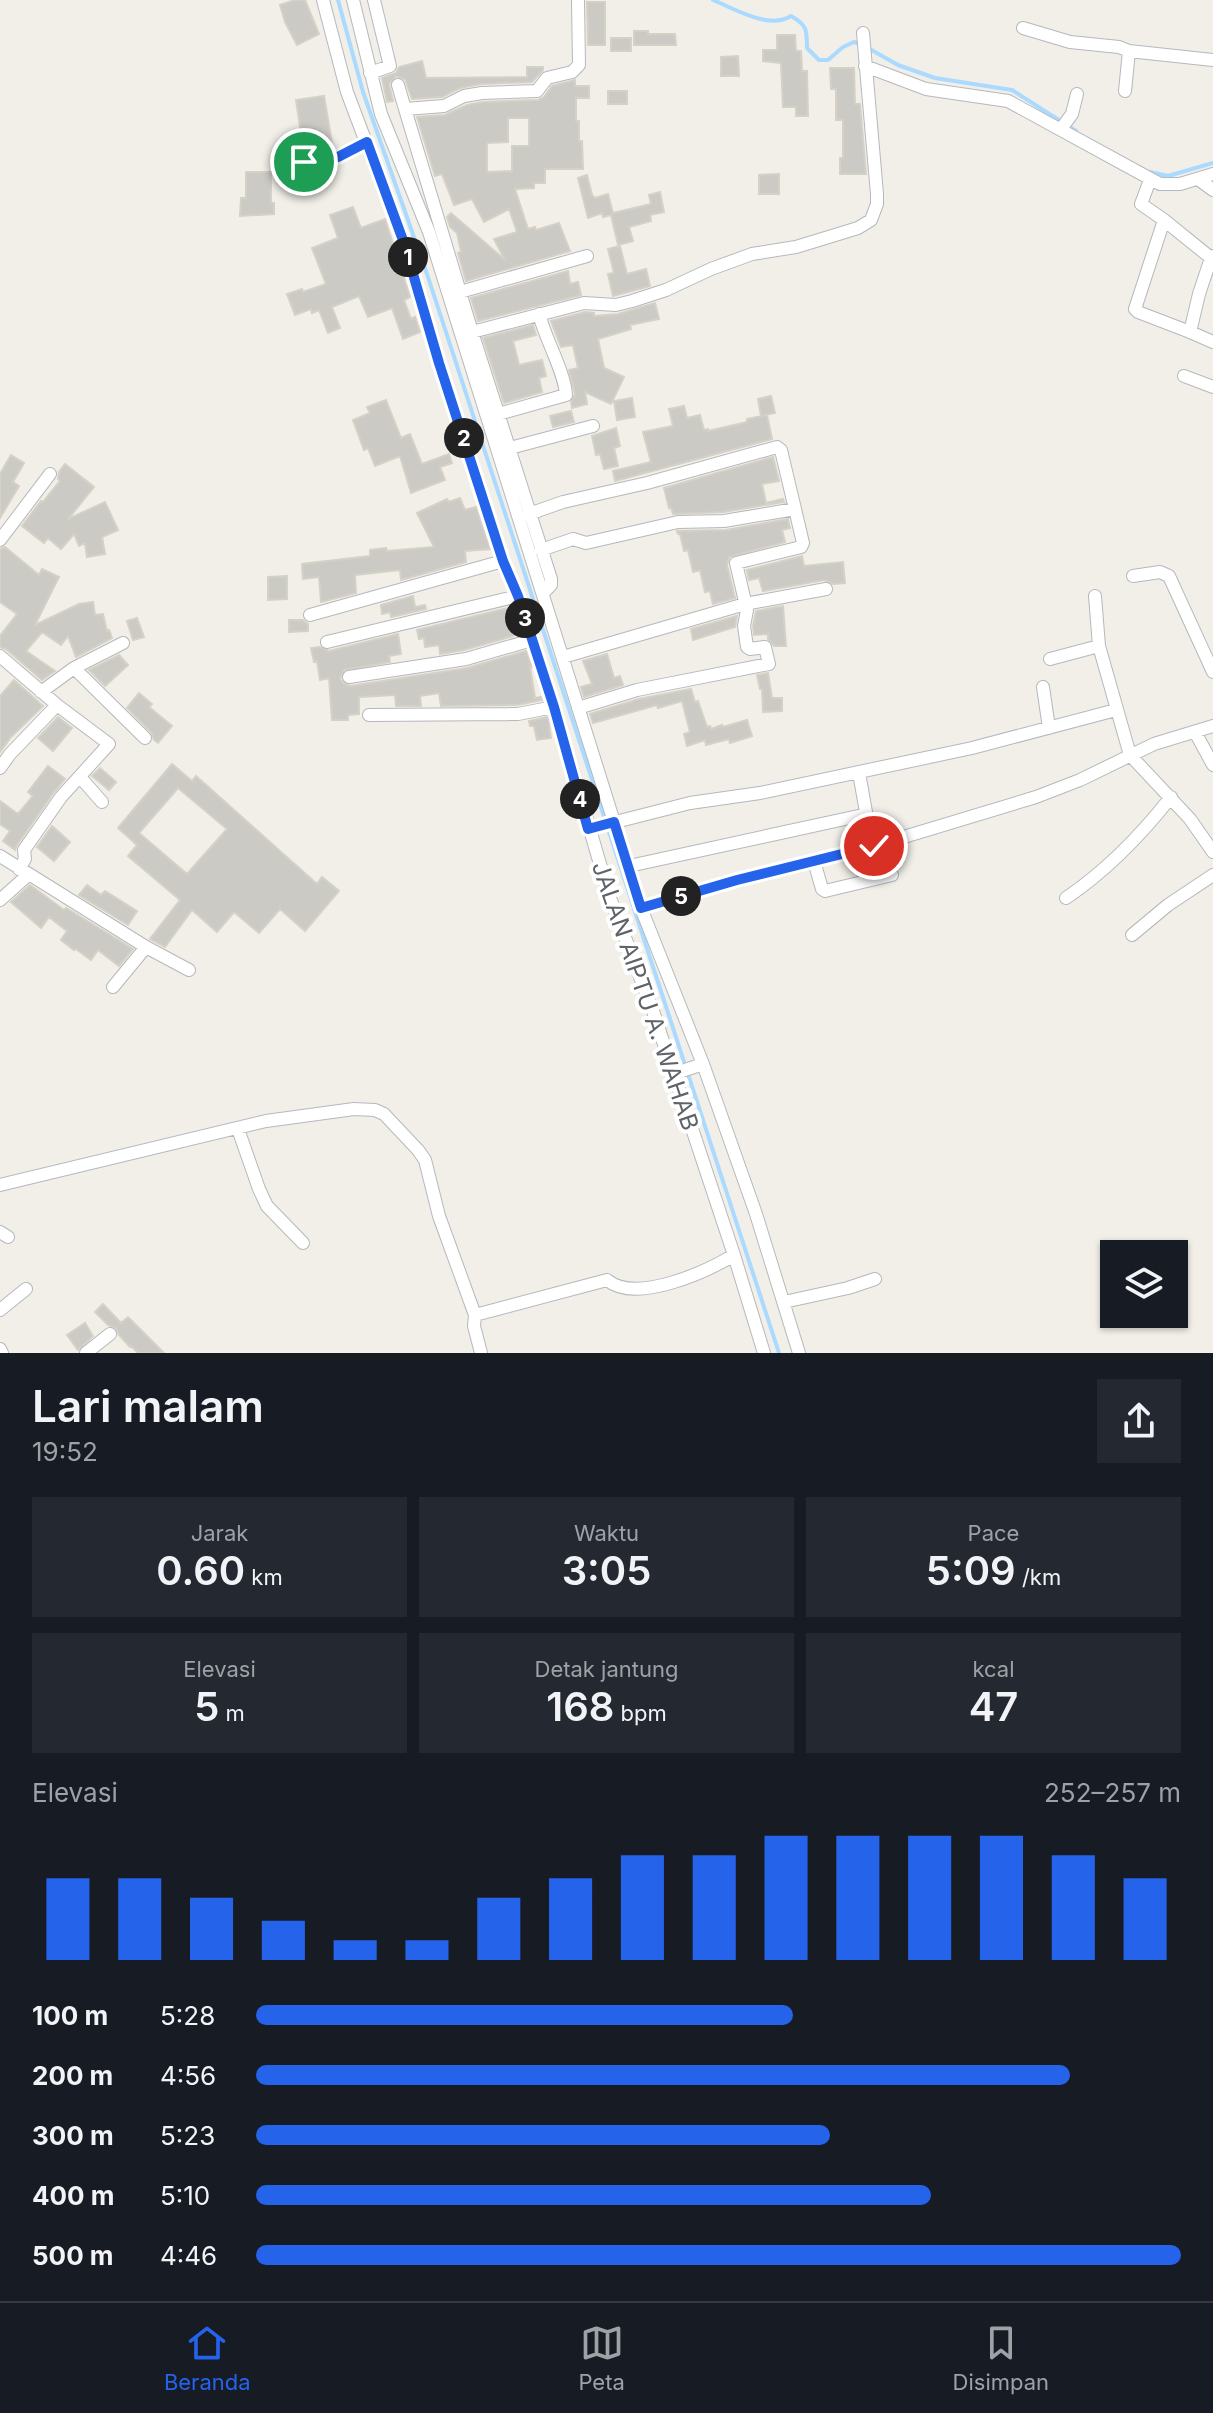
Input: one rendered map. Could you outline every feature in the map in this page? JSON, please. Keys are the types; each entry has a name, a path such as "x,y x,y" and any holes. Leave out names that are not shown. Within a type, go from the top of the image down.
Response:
{"street":[{"name":"JALAN AIPTU A. WAHAB","path":"323,0 347,92 395,211 503,561 518,596 554,707 610,898 675,1073 764,1353"},
{"path":"353,0 381,114 460,292 510,448 551,582 550,588 543,593"},
{"path":"370,73 390,66 374,0"},
{"path":"405,109 446,105 469,95 537,91 547,78 572,72 579,65 578,0"},
{"path":"1023,28 1070,42 1213,60"},
{"path":"472,332 584,303 616,305 632,301 666,290 744,256 796,247 868,223 877,204 877,194 863,35"},
{"path":"1125,91 1129,51"},
{"path":"865,66 926,89 1008,101 1062,128 1150,180 1169,186 1213,174"},
{"path":"398,85 421,201 612,823 784,1302 799,1353"},
{"path":"1062,128 1072,114 1077,94"},
{"path":"284,177 294,173 304,162 338,157 367,142"},
{"path":"1198,179 1213,190"},
{"path":"1150,180 1141,204 1212,257 1190,332"},
{"path":"395,211 421,201"},
{"path":"1164,220 1135,309 1213,342"},
{"path":"460,292 587,256"},
{"path":"498,414 566,395 539,314"},
{"path":"1184,376 1213,387"},
{"path":"510,448 593,426"},
{"path":"529,514 563,502 647,483 777,447 781,450 803,543 801,547 736,563 747,612 744,626 747,647 765,647 767,665 659,685 578,708"},
{"path":"0,540 50,474"},
{"path":"541,550 573,539 586,543 678,522 724,521 795,509"},
{"path":"310,615 503,561"},
{"path":"1133,576 1160,572 1169,576 1213,672"},
{"path":"563,657 745,604 826,589"},
{"path":"327,642 518,596"},
{"path":"1095,596 1099,646 1130,755 1190,819 1213,852"},
{"path":"349,677 466,659 532,640"},
{"path":"41,692 74,668 123,643"},
{"path":"1050,659 1099,646"},
{"path":"0,656 109,744 61,797 24,850 24,872 0,900"},
{"path":"74,668 145,738"},
{"path":"1043,687 1049,728"},
{"path":"0,768 57,705"},
{"path":"369,715 510,714 554,707"},
{"path":"590,829 690,803 760,793 972,748 1116,710"},
{"path":"641,908 874,846 1036,797 1080,780 1154,744 1213,726"},
{"path":"1195,732 1213,765"},
{"path":"629,866 863,815 866,812 859,773"},
{"path":"80,777 102,802"},
{"path":"1066,898 1116,858 1171,797"},
{"path":"0,856 146,947 189,970"},
{"path":"814,861 825,891 892,875"},
{"path":"1132,935 1168,905 1213,875"},
{"path":"113,987 146,947"},
{"path":"675,1073 700,1065"},
{"path":"0,1185 292,1116 354,1109 384,1114 425,1160 439,1216 475,1315 474,1326 481,1353"},
{"path":"238,1129 267,1206 303,1243"},
{"path":"475,1315 607,1280 622,1289 671,1283 735,1258"},
{"path":"784,1302 875,1279"},
{"path":"0,1310 26,1289"},
{"path":"86,1353 110,1334"}],"building":[{"path":"305,0 319,34 297,45 280,5"},
{"path":"587,2 605,2 605,45 588,45"},
{"path":"634,31 675,34 676,45 634,45"},
{"path":"777,35 795,35 796,51 801,51 802,71 807,71 808,116 796,116 796,107 783,107 781,63 763,61 763,50 777,50"},
{"path":"611,38 631,38 631,51 611,51"},
{"path":"738,56 739,76 721,76 721,57"},
{"path":"422,61 426,78 527,77 527,67 543,67 543,70 532,82 481,84 460,88 442,97 412,99 405,79 396,76 389,84 393,101 387,102 382,78 396,73 399,67"},
{"path":"830,68 854,68 855,104 860,104 866,174 840,174 843,120 836,120 836,89 831,89"},
{"path":"575,80 575,86 589,86 589,98 576,98 583,169 545,169 545,183 534,183 534,188 515,189 528,229 535,227 536,230 559,223 570,251 466,281 458,253 461,252 457,233 450,227 447,217 451,213 505,260 494,239 517,232 509,209 484,222 472,199 454,205 442,174 435,176 417,117 445,115 483,102 538,100 552,86","holes":["508,118 529,118 529,146 512,146 512,171 487,172 487,143 508,142"]},
{"path":"608,91 627,91 627,104 608,104"},
{"path":"324,96 333,149 315,151 311,139 302,140 296,100"},
{"path":"246,172 271,172 274,214 240,216 241,198 246,198"},
{"path":"779,174 779,194 759,194 759,175"},
{"path":"587,175 592,195 595,198 608,194 613,213 651,204 649,195 660,192 664,212 650,215 651,221 629,227 633,241 618,245 611,215 603,217 602,213 588,218 578,178"},
{"path":"353,207 361,228 385,219 410,297 404,300 420,332 403,339 392,308 368,317 359,296 332,307 340,328 328,333 319,310 312,313 311,309 295,315 287,294 326,284 312,248 338,238 330,215"},
{"path":"620,246 627,274 646,269 650,286 613,296 608,274 614,273 608,249"},
{"path":"568,271 570,284 578,282 581,295 478,321 471,298"},
{"path":"655,303 659,319 630,325 631,329 598,339 604,368 624,377 611,404 585,392 587,404 572,408 575,394 569,370 578,368 573,345 561,347 551,321 585,312 594,313 594,316 618,314"},
{"path":"533,325 536,335 513,341 519,365 542,360 546,376 539,378 542,392 504,403 483,338"},
{"path":"771,396 775,413 761,416 758,399"},
{"path":"632,398 635,417 617,420 614,401"},
{"path":"386,400 401,438 410,434 422,464 449,454 452,463 440,467 445,480 411,493 400,456 375,466 368,448 364,450 353,420 370,413 367,407"},
{"path":"684,406 687,418 700,415 704,430 708,431 767,415 772,439 615,481 613,471 651,462 643,432 673,426 669,409"},
{"path":"571,411 574,422 553,427 550,416"},
{"path":"616,428 620,446 614,448 618,466 604,469 600,454 596,455 592,436"},
{"path":"11,455 24,463 13,482 19,486 0,518 0,474"},
{"path":"773,457 779,481 762,484 766,503 783,499 784,502 723,512 673,514 669,508 664,488"},
{"path":"65,464 94,487 68,519 105,502 118,530 102,537 105,554 87,557 85,543 79,546 74,534 61,549 48,538 44,543 22,526 60,481 59,472"},
{"path":"460,498 465,510 476,507 490,549 465,551 466,562 401,580 400,570 355,575 356,593 321,602 319,577 303,579 302,564 370,556 370,550 434,547 417,513 447,499 449,502"},
{"path":"788,519 790,528 782,530 785,542 729,557 727,565 735,598 713,604 710,591 705,592 700,570 693,572 688,550 684,551 677,531 726,530"},
{"path":"5,547 39,575 42,569 59,577 35,625 79,604 93,602 95,615 103,614 112,638 76,657 68,636 61,645 42,632 26,651 55,671 42,680 0,647 0,636 17,614 0,602 0,549"},
{"path":"802,556 804,566 843,562 845,583 833,584 824,580 763,591 759,578 749,580 747,570"},
{"path":"287,576 287,599 268,600 268,577"},
{"path":"413,596 415,607 425,605 426,609 391,617 390,612 382,614 381,605"},
{"path":"783,606 786,646 774,646 768,634 754,635 756,611"},
{"path":"512,607 517,621 511,622 513,636 440,654 439,645 425,647 424,638 419,639 417,630"},
{"path":"737,616 735,627 693,640 691,629"},
{"path":"137,618 144,637 133,640 127,621"},
{"path":"289,620 303,620 308,624 308,631 289,632"},
{"path":"398,634 401,654 389,656 390,662 344,670 340,678 343,683 350,686 467,668 526,651 532,667 535,698 541,697 542,700 517,705 441,706 439,693 420,696 421,706 396,706 395,695 359,697 359,714 348,715 348,720 332,720 329,678 320,680 311,648 320,647 329,651"},
{"path":"607,654 614,678 620,676 623,685 584,697 581,687 592,684 583,661"},
{"path":"119,655 128,665 105,686 89,670"},
{"path":"768,673 772,698 782,698 782,711 763,712 762,689 757,675"},
{"path":"14,680 43,706 0,752 0,696"},
{"path":"691,689 707,727 723,727 747,720 752,736 730,743 729,739 706,745 705,740 687,746 684,734 690,732 682,701 593,723 590,714 639,699"},
{"path":"139,693 152,704 149,707 172,726 158,743 127,708"},
{"path":"58,717 72,728 53,751 38,738"},
{"path":"548,717 551,738 537,740 534,726 530,726 529,721"},
{"path":"172,764 192,781 196,776 317,884 322,877 339,891 305,931 280,909 259,933 234,912 217,932 192,910 165,947 150,939 180,900 128,856 137,845 118,828","holes":["178,788 227,829 187,874 139,833"]},
{"path":"48,766 65,779 15,850 3,841 10,831 0,824 0,801 18,814 33,796 28,792"},
{"path":"100,768 116,782 109,790 92,776"},
{"path":"52,826 70,842 54,861 37,847"},
{"path":"30,885 64,910 66,908 133,949 119,966 98,950 91,960 74,950 61,940 67,931 49,917 41,928 11,902"},
{"path":"87,885 101,895 105,891 137,911 128,925 79,895"},
{"path":"103,1304 121,1323 128,1317 164,1353 138,1353 130,1347 116,1328 108,1325 95,1312"},
{"path":"85,1323 93,1336 78,1350 67,1335"}],"waterway":[{"path":"338,0 363,92 428,277 779,1353"},
{"path":"713,0 762,19 773,21 791,16 803,25 807,48 819,60 828,60 854,42 860,44"},
{"path":"868,48 898,65 935,78 1012,90 1076,131"},
{"path":"1150,172 1168,176 1213,163"}],"route":[{"path":"304,162 338,157 367,142 394,212 439,363 554,707 588,829 614,822 641,908 874,846"}]}
